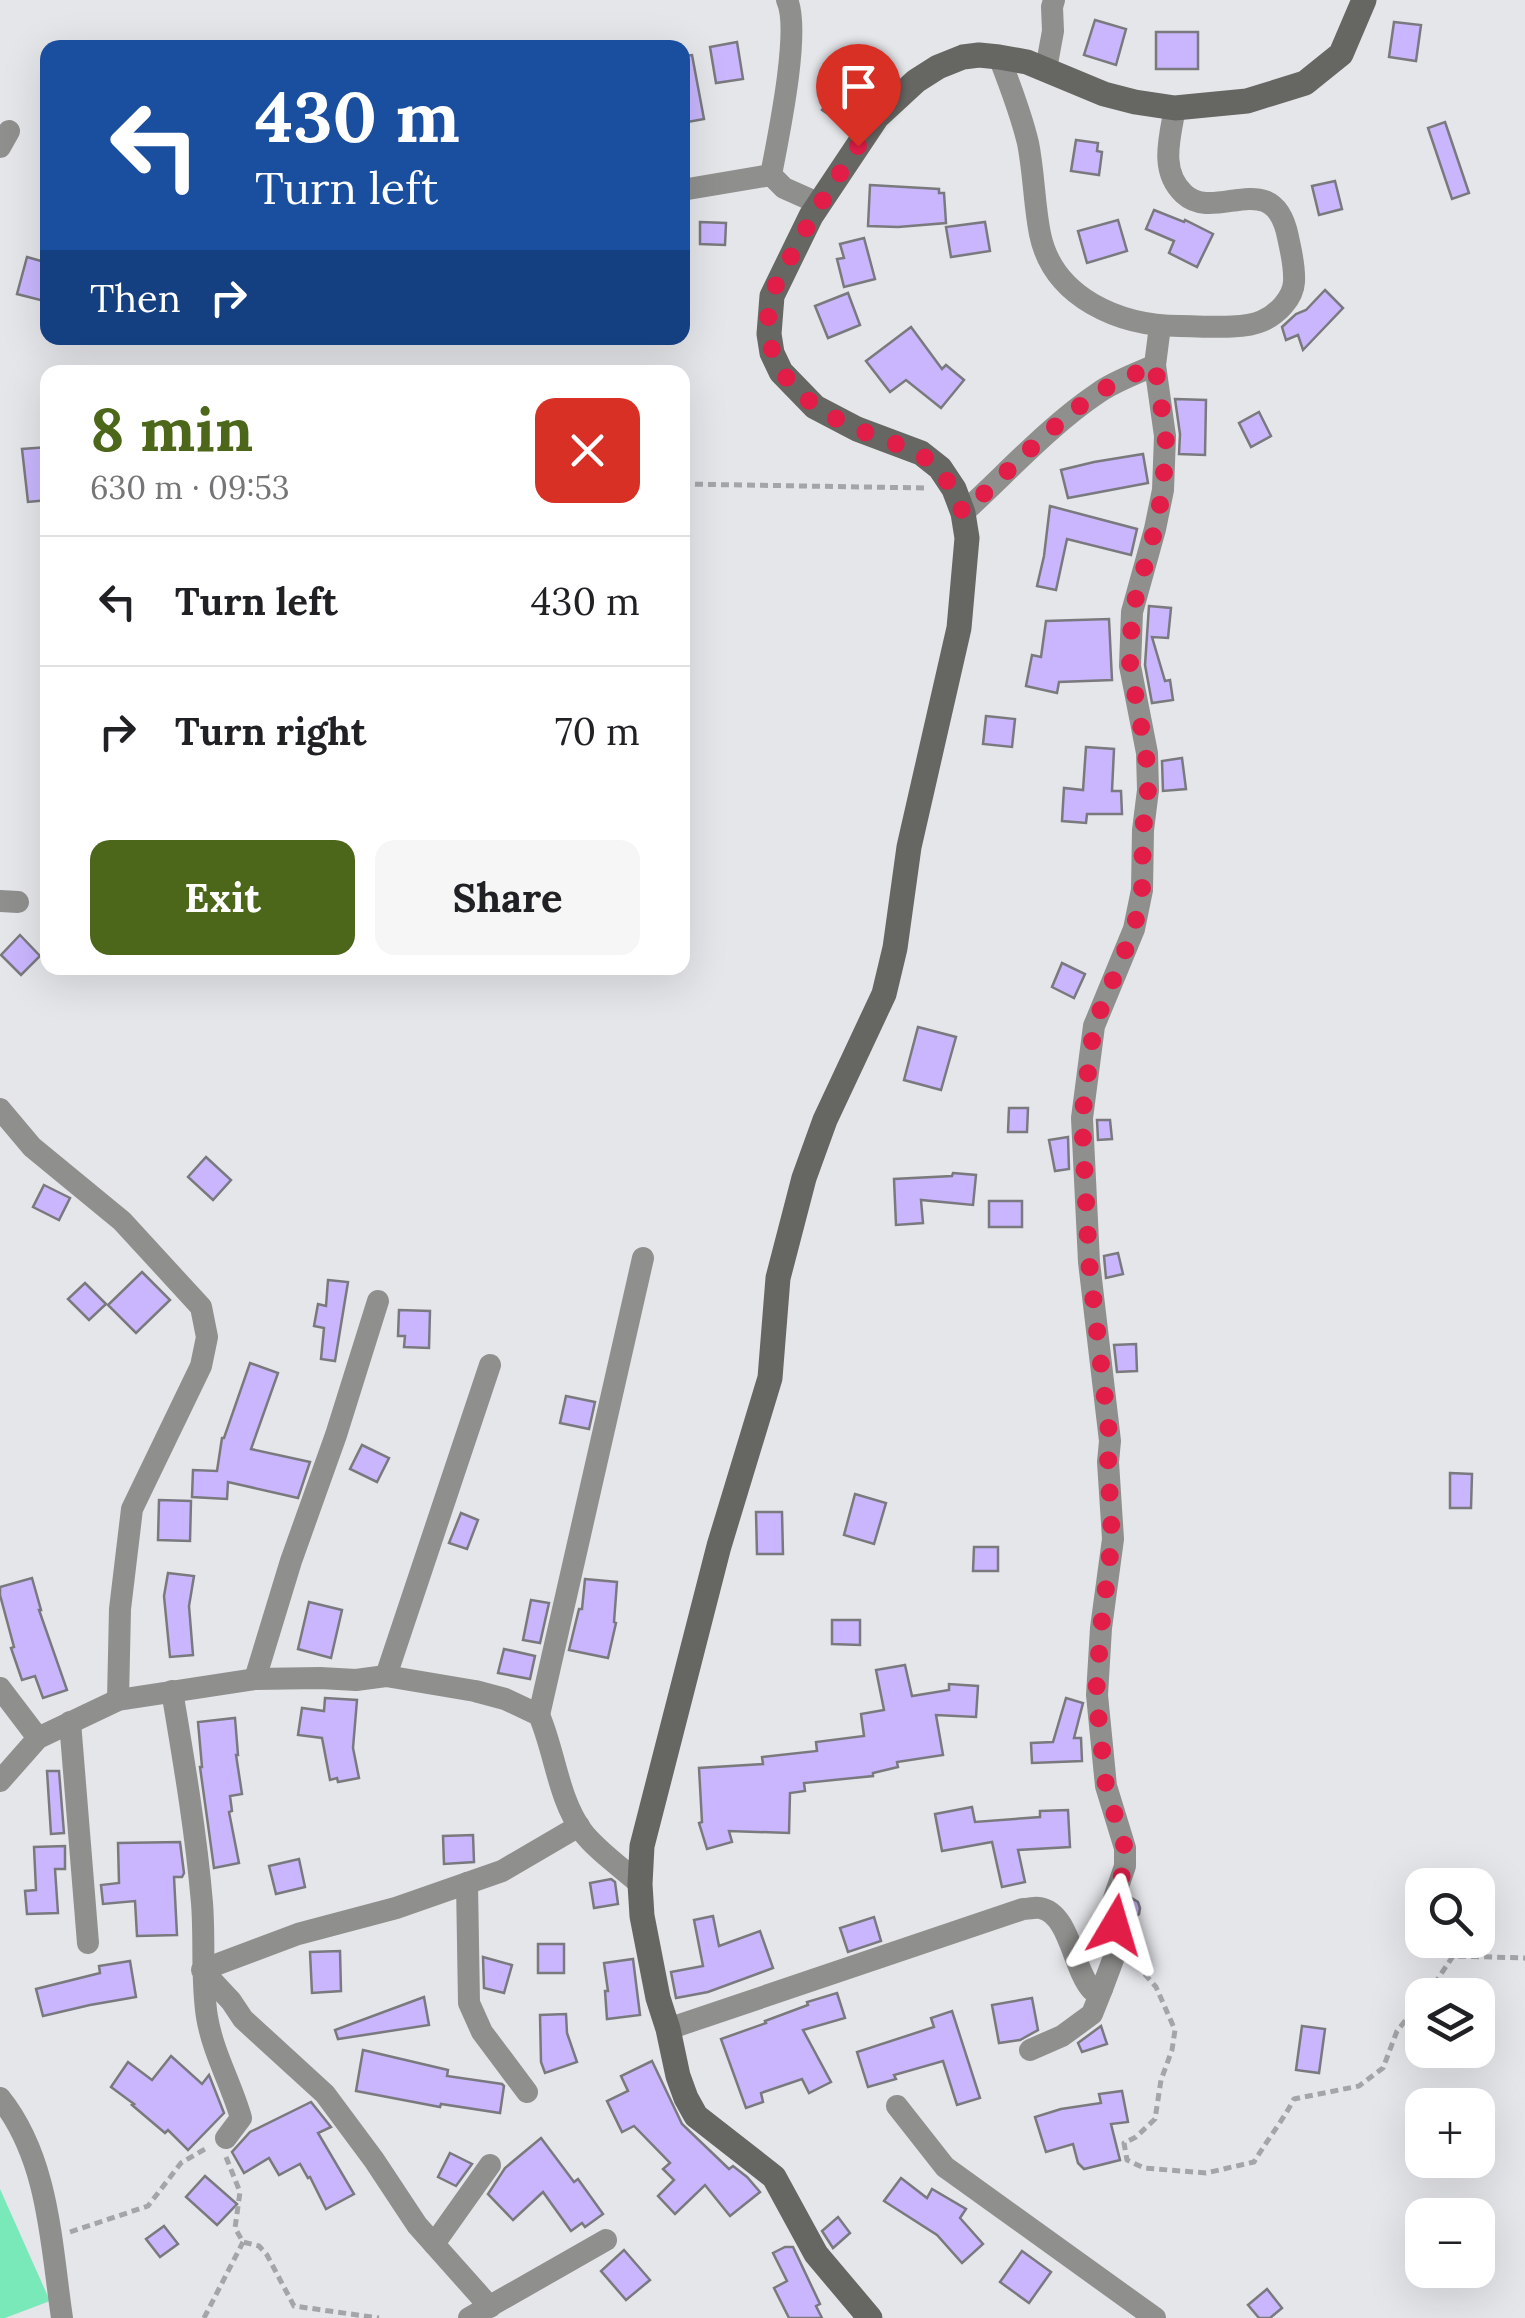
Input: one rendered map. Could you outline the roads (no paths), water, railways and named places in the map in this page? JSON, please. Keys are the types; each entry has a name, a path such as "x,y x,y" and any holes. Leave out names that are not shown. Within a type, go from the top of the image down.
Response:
{"street":[{"path":"770,175 792,38 792,10 787,0"},
{"path":"1046,69 1054,0"},
{"path":"870,2318 816,2254 774,2177 696,2116 678,2076 658,1998 640,1884 642,1846 719,1546 770,1378 778,1278 804,1178 825,1120 884,994 895,948 908,847 958,628 967,538 958,501 940,468 920,454 815,407 781,372 772,354 768,316 772,296 820,204 877,118 916,81 938,67 962,57 999,57 1027,62 1104,94 1176,108 1247,102 1306,83 1341,54 1364,0"},
{"path":"999,57 1028,144 1041,238 1056,273 1082,299 1118,317 1160,326 1260,322 1280,309 1294,292 1295,268 1285,220 1270,204 1248,198 1214,204 1198,202 1184,194 1168,167 1176,108"},
{"path":"690,189 770,175"},
{"path":"770,175 784,188 820,204"},
{"path":"1030,2050 1062,2036 1092,2014 1114,1957 1114,1901 1125,1866 1125,1848 1106,1786 1096,1695 1112,1539 1110,1441 1089,1262 1082,1118 1094,1026 1134,929 1142,890 1148,790 1146,753 1130,666 1132,612 1163,490 1166,436 1155,365 1160,326"},
{"path":"958,501 1011,470 1062,419 1102,390 1155,365"},
{"path":"0,1109 32,1146 122,1220 202,1307 207,1337 201,1366 132,1509 120,1609 118,1700"},
{"path":"640,1884 583,1832 566,1799 539,1715 643,1258"},
{"path":"255,1680 378,1301"},
{"path":"386,1676 490,1365"},
{"path":"0,1781 38,1738 118,1700 255,1680 356,1680 386,1676 475,1691 505,1699 539,1715"},
{"path":"0,1688 38,1738"},
{"path":"172,1692 194,1816 207,2017 214,2051 242,2118 226,2138"},
{"path":"70,1722 88,1943"},
{"path":"202,1970 298,1934 396,1908 502,1871 580,1826"},
{"path":"467,1884 470,2004 482,2032 527,2092"},
{"path":"668,2030 1023,1909 1040,1908 1055,1915 1088,1988 1102,1989"},
{"path":"202,1970 243,2018 325,2094 479,2312 606,2240"},
{"path":"0,2098 16,2122 37,2170 62,2318"},
{"path":"897,2106 945,2167 1155,2318"},
{"path":"434,2244 490,2165"}]}
